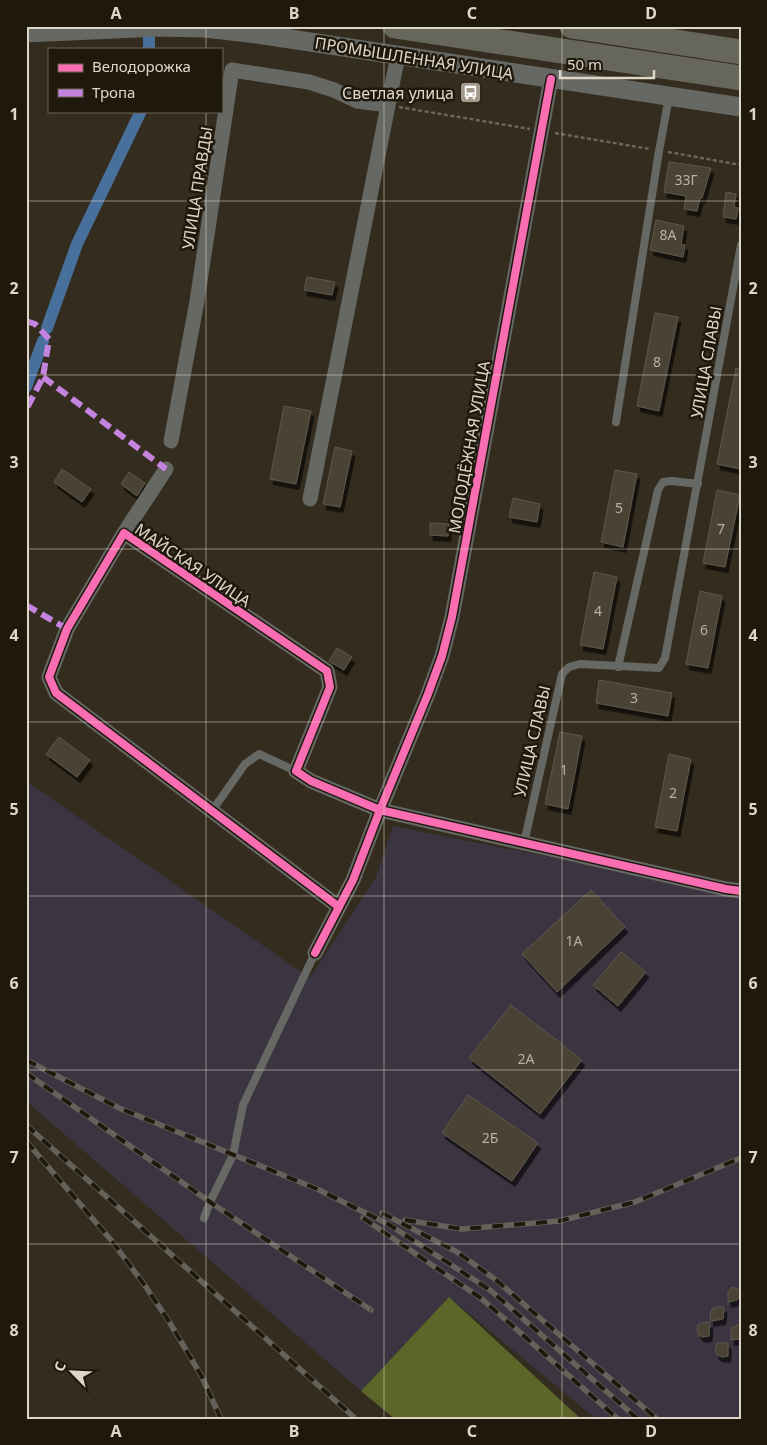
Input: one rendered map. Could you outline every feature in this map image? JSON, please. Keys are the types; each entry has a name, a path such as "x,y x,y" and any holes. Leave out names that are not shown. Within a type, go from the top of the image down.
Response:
{"highway":[{"path":"395,26 741,78"},
{"path":"572,26 741,52"}],"street":[{"name":"ПРОМЫШЛЕННАЯ УЛИЦА","path":"26,33 159,27 206,28 398,55 741,108"},
{"path":"310,499 398,55"},
{"name":"УЛИЦА ПРАВДЫ","path":"171,441 197,301 232,70 310,82 358,101 388,105"},
{"name":"МОЛОДЁЖНАЯ УЛИЦА","path":"315,953 353,880 442,656 452,617 551,79"},
{"name":"МАЙСКАЯ УЛИЦА","path":"166,469 124,533 67,629 49,677 56,693 339,907"},
{"name":"МАЙСКАЯ УЛИЦА","path":"124,533 327,671 330,687 296,771"},
{"path":"296,771 311,781 380,810 741,891"}],"lane":[{"path":"616,422 669,97"},
{"name":"УЛИЦА СЛАВЫ","path":"524,843 562,674 569,667 580,664 659,668 665,658 741,245"},
{"path":"618,666 658,490 664,482 698,484"},
{"path":"212,811 245,764 259,754 296,771"},
{"path":"204,1218 233,1155 243,1105 315,953"}],"path":[{"path":"388,105 741,165"}],"shaded area":[{"path":"26,781 310,978 376,877 393,826 741,895 741,1419 596,1419 449,1297 361,1391 26,1101"}],"green space":[{"path":"449,1297 581,1419 395,1419 361,1391"}],"building":[{"path":"669,162 711,168 697,211 684,209 686,196 664,192"},
{"path":"726,192 736,194 734,207 738,208 736,219 723,217"},
{"path":"656,220 684,226 681,244 685,245 683,257 650,250"},
{"path":"307,277 335,282 332,295 304,290"},
{"path":"655,313 678,317 659,411 637,406"},
{"path":"736,368 741,369 740,469 717,464"},
{"path":"284,406 311,411 296,484 270,479"},
{"path":"335,447 352,451 340,507 323,504"},
{"path":"62,469 91,489 82,502 54,482"},
{"path":"615,470 637,474 623,547 601,542"},
{"path":"129,472 145,483 137,496 121,484"},
{"path":"717,490 740,495 725,567 703,563"},
{"path":"513,498 540,504 537,522 509,517"},
{"path":"430,523 449,524 448,536 430,535"},
{"path":"594,572 617,577 603,649 580,645"},
{"path":"700,591 722,596 708,668 686,664"},
{"path":"337,648 352,657 344,670 329,661"},
{"path":"599,680 672,693 668,716 596,703"},
{"path":"560,732 582,736 568,809 545,804"},
{"path":"59,737 90,760 77,777 46,754"},
{"path":"669,754 691,759 677,831 655,827"},
{"path":"591,890 625,927 557,992 522,954"},
{"path":"621,952 646,972 618,1006 593,985"},
{"path":"511,1005 582,1060 540,1114 469,1058"},
{"path":"468,1095 538,1143 512,1181 442,1133"},
{"path":"732,1287 741,1292 740,1297 737,1300 728,1302 728,1292"},
{"path":"724,1307 723,1319 711,1321 710,1314 712,1309"},
{"path":"710,1322 709,1336 703,1337 699,1335 698,1325"},
{"path":"741,1324 741,1339 731,1340 731,1328"},
{"path":"717,1343 728,1343 728,1356 722,1357 717,1355 715,1350"}],"waterway":[{"path":"149,38 149,48"},
{"path":"47,328 77,244 141,112"},
{"path":"26,387 43,341"}],"railway":[{"path":"26,1060 119,1108 317,1189 388,1224 490,1290 638,1419"},
{"path":"26,1073 210,1202 371,1310"},
{"path":"26,1125 356,1419"},
{"path":"26,1141 111,1240 146,1287 202,1377 221,1419"},
{"path":"405,1220 462,1229 559,1221 635,1202 741,1158"},
{"path":"382,1213 457,1252 496,1280 657,1419"},
{"path":"363,1218 482,1299 618,1419"}],"marked path":[{"path":"26,321 35,324 49,339 43,377 26,410"},
{"path":"43,377 166,469"},
{"path":"26,605 67,629"}],"cycle path":[{"path":"315,953 353,880 442,656 452,617 551,79"},
{"path":"339,907 56,693 49,677 67,629 124,533 327,671 330,687 296,771 311,781 380,810 741,891"}],"place":[{"name":"Светлая улица","path":"470,93"}]}
